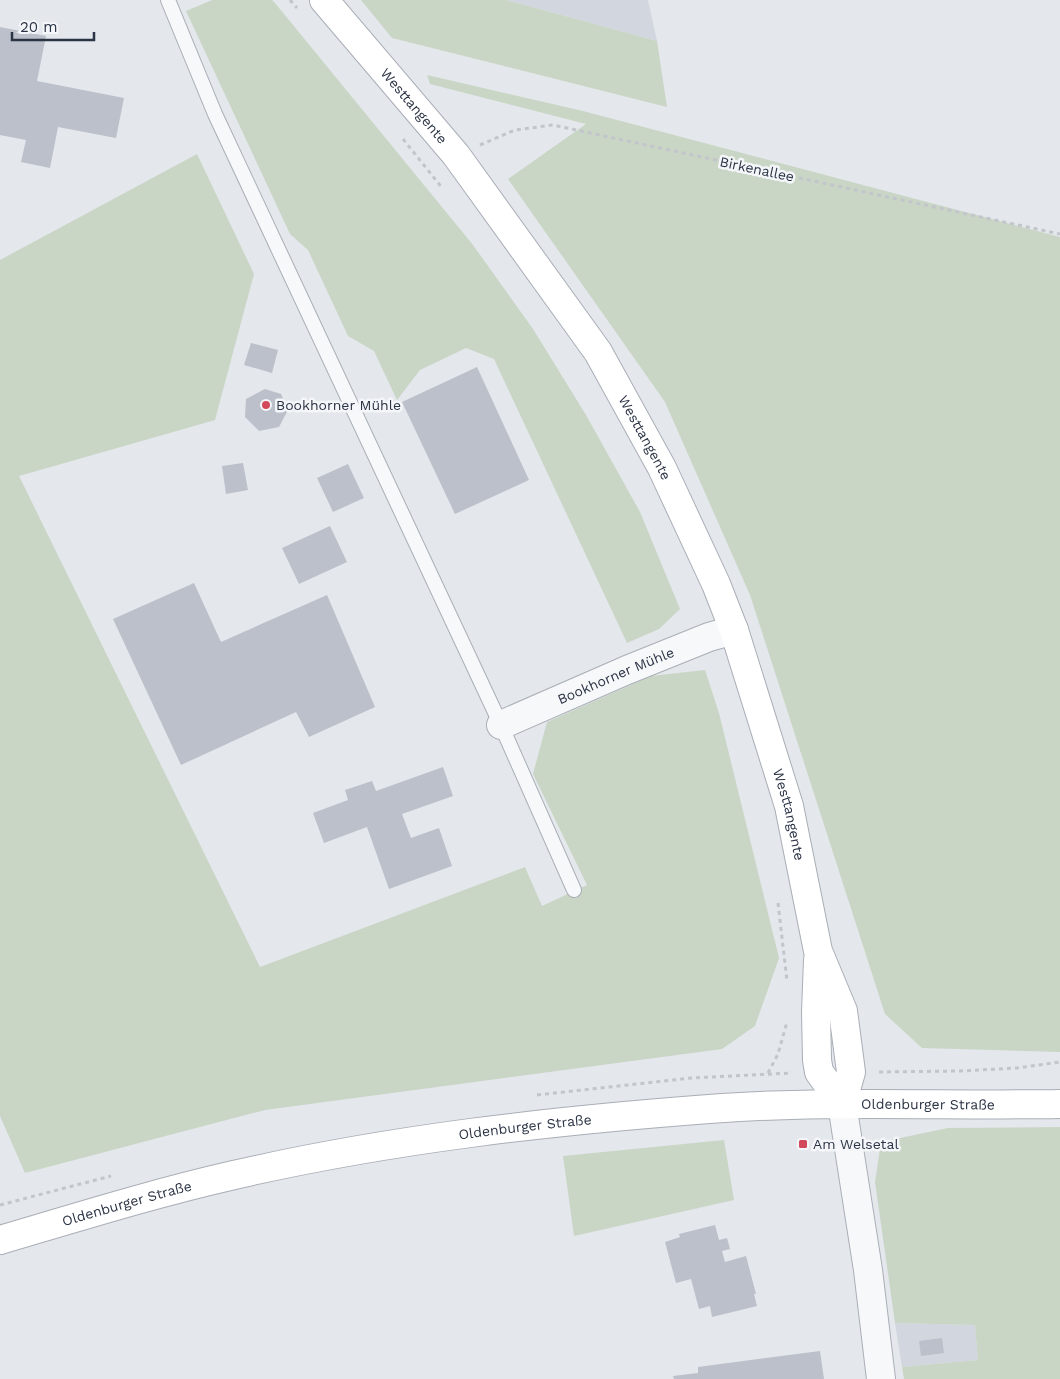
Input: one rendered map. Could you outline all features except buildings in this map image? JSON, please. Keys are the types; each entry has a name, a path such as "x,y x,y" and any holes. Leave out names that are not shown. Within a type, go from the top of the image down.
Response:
{"street":[{"name":"Westtangente","path":"324,0 456,155 598,352 662,468 716,584 734,630 789,806 818,951 843,1011 851,1072 842,1104"},
{"name":"Bookhorner Mühle","path":"500,726 628,670 734,630"},
{"name":"Westtangente","path":"818,951 816,1012 819,1072"},
{"path":"819,1072 842,1104 868,1270 880,1379"},
{"name":"Oldenburger Straße","path":"0,1240 157,1194 235,1175 351,1151 451,1135 535,1125 710,1109 842,1104 1060,1104"}],"lane":[{"path":"168,0 216,114 500,726 574,890"}],"path":[{"name":"Birkenallee","path":"456,155 515,130 553,125 1060,234"},
{"path":"430,173 450,196"},
{"path":"778,902 787,989"},
{"path":"787,1014 787,1023 778,1054 768,1073 819,1072"},
{"path":"851,1072 960,1071 1017,1068 1060,1062"}],"shaded area":[{"path":"506,0 648,0 657,41"},
{"path":"895,1323 975,1325 978,1360 902,1367"}],"green space":[{"path":"212,0 272,0 275,3 473,245 533,329 586,415 640,512 680,609 659,629 627,643 494,359 466,348 420,370 397,400 374,351 348,336 308,250 290,234 186,11"},
{"path":"361,0 506,0 657,41 667,107 392,38"},
{"path":"427,75 583,111 1060,237 1060,1052 922,1048 885,1014 750,595 665,402 508,179 586,124 430,84"},
{"path":"197,154 254,274 215,420 19,476 260,967 525,867 542,906 587,885 533,774 547,722 651,676 705,670 719,713 779,958 755,1026 722,1049 265,1110 25,1173 0,1116 0,260"},
{"path":"1060,1127 1060,1379 904,1379 902,1367 978,1360 975,1325 895,1323 875,1182 881,1142 948,1128"},
{"path":"724,1140 734,1200 574,1236 563,1156"}],"place":[{"name":"Bookhorner Mühle","path":"266,405"},
{"name":"Am Welsetal","path":"803,1144"}]}
